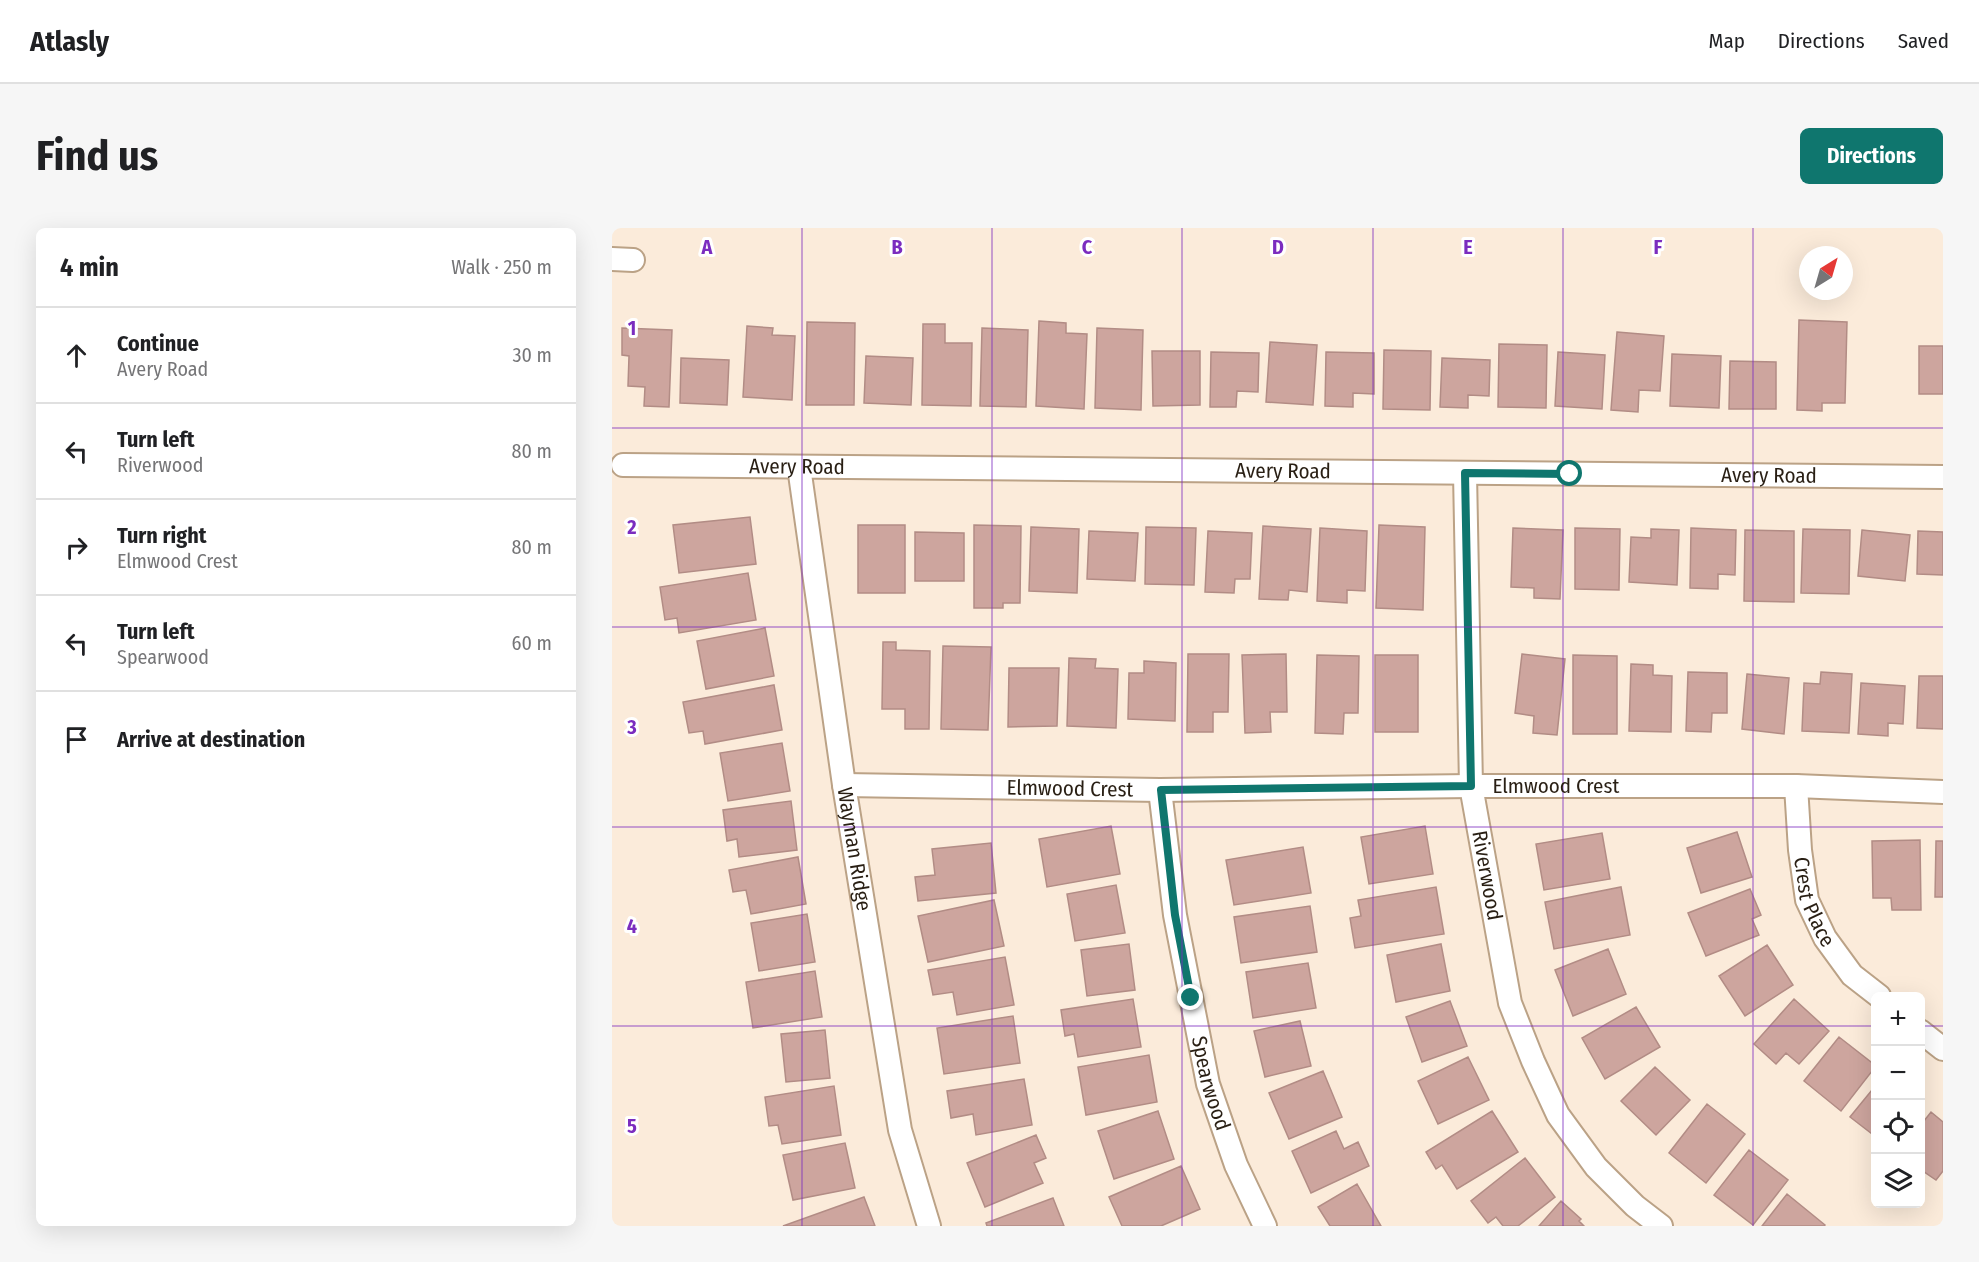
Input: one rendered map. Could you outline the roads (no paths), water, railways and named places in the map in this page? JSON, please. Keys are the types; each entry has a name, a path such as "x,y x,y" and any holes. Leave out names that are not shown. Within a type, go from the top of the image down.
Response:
{"street":[{"name":"Avery Road","path":"623,465 1943,477"},
{"name":"Wayman Ridge","path":"799,467 844,784 900,1130 929,1226"},
{"name":"Riverwood","path":"1465,473 1471,786 1510,1004 1558,1115 1596,1167 1635,1206 1661,1226"},
{"name":"Elmwood Crest","path":"844,784 1161,790 1471,786 1796,786 1943,792"},
{"name":"Crest Place","path":"1796,786 1800,850 1807,900 1826,938 1852,975 1873,992"},
{"name":"Spearwood","path":"1161,790 1175,915 1208,1084 1236,1165 1265,1226"},
{"path":"1925,1035 1943,1049"}]}
